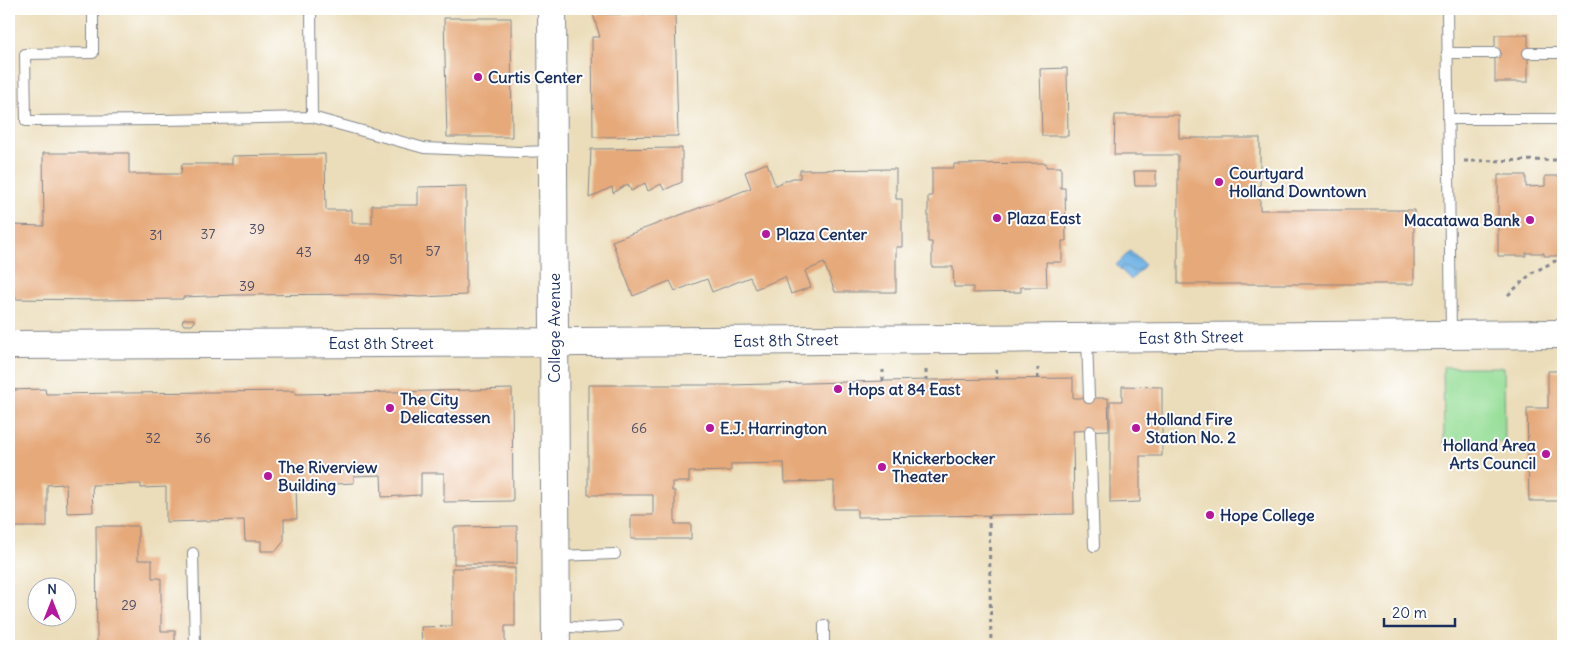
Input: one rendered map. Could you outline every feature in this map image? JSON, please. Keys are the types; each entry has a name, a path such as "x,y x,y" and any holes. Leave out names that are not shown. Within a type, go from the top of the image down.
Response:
{"main road":[{"name":"College Avenue","path":"552,9 556,636"},
{"name":"East 8th Street","path":"9,345 1563,334"}],"lane":[{"path":"93,9 94,53 25,54 26,121 312,117 424,148 519,152 553,151"},
{"path":"311,9 312,117"},
{"path":"1447,9 1451,335"},
{"path":"1448,53 1495,53"},
{"path":"1528,53 1563,53"},
{"path":"1448,119 1563,119"},
{"path":"1087,338 1088,398"},
{"path":"1090,431 1094,546"},
{"path":"193,553 195,646"},
{"path":"555,556 615,554"},
{"path":"824,625 824,646"},
{"path":"556,636 586,628 616,626"}],"path":[{"path":"1449,161 1563,160"},
{"path":"1555,256 1555,261"},
{"path":"1555,261 1563,265"},
{"path":"1508,295 1532,273 1555,261"},
{"path":"1038,368 1038,379"},
{"path":"996,369 997,379"},
{"path":"883,370 883,382"},
{"path":"926,370 926,380"},
{"path":"989,515 991,646"}],"green space":[{"path":"1443,367 1504,367 1505,442 1444,445"}],"water":[{"path":"1130,251 1145,265 1131,280 1116,265"}],"building":[{"path":"593,14 675,15 678,136 593,137 592,37 600,37"},
{"name":"Curtis Center","path":"444,18 511,18 512,137 447,137"},
{"path":"1495,35 1528,35 1528,82 1495,82"},
{"path":"1067,68 1068,136 1042,136 1040,69"},
{"name":"Courtyard Holland Downtown","path":"1115,115 1179,115 1179,138 1260,138 1260,210 1414,210 1414,284 1178,284 1178,155 1114,155"},
{"path":"682,148 682,182 664,190 661,184 648,191 645,183 631,191 628,184 613,193 612,187 589,198 591,149"},
{"path":"43,153 129,153 129,174 181,174 182,164 232,164 232,156 325,154 326,210 352,210 352,223 372,223 372,205 418,205 418,187 466,186 466,295 420,297 373,294 235,295 183,297 183,299 12,299 12,302 9,301 9,202 14,202 14,225 44,226"},
{"name":"Plaza Center","path":"767,163 775,185 793,178 800,178 800,170 896,169 896,199 902,199 902,247 896,247 896,292 835,292 824,263 805,271 811,287 791,294 785,277 755,289 750,277 712,292 707,279 675,291 670,281 633,296 612,241 751,188 745,172"},
{"name":"Plaza East","path":"1046,163 1046,167 1061,167 1061,188 1065,188 1066,241 1062,241 1062,262 1046,262 1047,287 1021,287 1021,292 973,293 973,287 954,287 953,267 932,267 932,242 928,242 928,196 932,196 932,168 954,168 954,164"},
{"path":"1134,171 1156,171 1156,186 1135,186"},
{"name":"Macatawa Bank","path":"1498,175 1526,175 1526,187 1545,186 1545,176 1563,176 1563,256 1544,256 1544,253 1526,253 1526,256 1498,256"},
{"path":"184,319 194,319 194,323 192,325 184,325 182,322"},
{"name":"Holland Area Arts Council","path":"1548,371 1563,371 1563,501 1529,501 1527,408 1548,408"},
{"path":"1073,378 1073,398 1108,398 1109,430 1073,431 1074,514 857,517 857,509 834,509 834,481 785,482 784,463 731,464 731,471 689,472 689,482 672,482 672,491 675,491 675,524 691,524 691,539 631,539 631,515 653,515 653,495 588,495 588,385 730,385"},
{"name":"Holland Fire Station No. 2","path":"1122,386 1162,387 1162,456 1140,456 1140,502 1110,503 1110,401 1122,401"},
{"path":"45,389 46,394 295,391 295,394 512,389 513,501 444,502 444,473 421,473 421,495 382,497 381,475 354,476 354,483 296,486 297,519 284,519 284,541 276,551 261,551 261,541 245,541 244,520 166,522 166,487 141,488 141,484 92,485 93,512 67,513 66,484 47,485 47,527 9,527 9,390"},
{"path":"96,526 138,526 138,560 152,560 152,578 161,578 161,631 175,631 175,646 97,646"},
{"path":"517,526 517,564 454,564 454,527"},
{"path":"452,568 515,568 515,626 505,626 505,646 422,646 421,627 452,626"}],"place":[{"name":"Curtis Center","path":"478,77"},
{"name":"Courtyard Holland Downtown","path":"1219,182"},
{"name":"Plaza East","path":"997,218"},
{"name":"Macatawa Bank","path":"1530,220"},
{"name":"Plaza Center","path":"766,234"},
{"name":"Hops at 84 East","path":"838,389"},
{"name":"The City Delicatessen","path":"390,408"},
{"name":"E.J. Harrington","path":"710,428"},
{"name":"Holland Fire Station No. 2","path":"1136,428"},
{"name":"Holland Area Arts Council","path":"1546,454"},
{"name":"Knickerbocker Theater","path":"882,467"},
{"name":"The Riverview Building","path":"268,476"},
{"name":"Hope College","path":"1210,515"}]}
